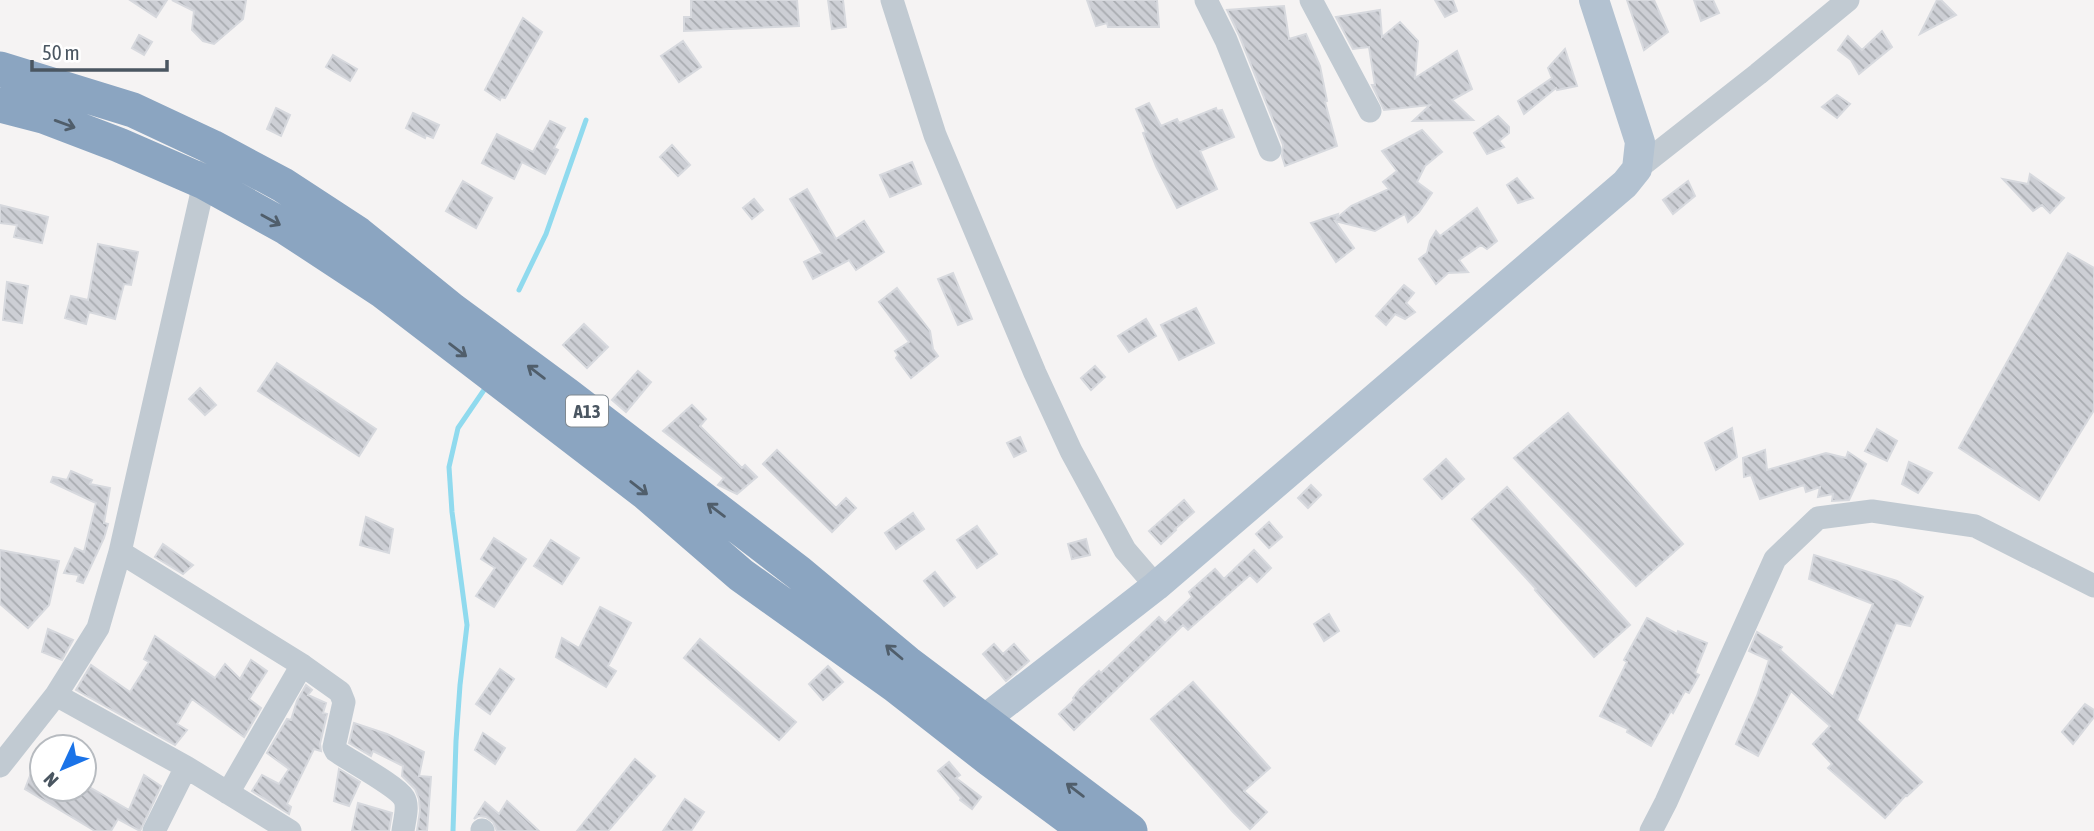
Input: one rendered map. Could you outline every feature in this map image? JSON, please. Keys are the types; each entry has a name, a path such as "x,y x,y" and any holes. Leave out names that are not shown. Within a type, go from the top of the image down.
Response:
{"highway":[{"name":"A13","path":"0,69 133,110 212,147 283,185 358,234 452,310 799,573 907,663 973,729 1087,831"},
{"name":"A13","path":"0,105 43,116 120,145 204,182 287,228 383,291 645,492 741,575 895,685 973,729 1130,831"}],"main road":[{"path":"973,729 1156,586 1625,184 1637,169 1640,142 1594,0"}],"street":[{"path":"892,0 935,135 1035,373 1071,451 1125,551 1156,586"},
{"path":"1206,0 1226,40 1270,150"},
{"path":"1311,0 1370,111"},
{"path":"1637,169 1848,0"},
{"path":"0,766 56,695 98,628 120,552 212,147"},
{"path":"1651,831 1775,559 1818,518 1872,511 1975,526 2094,586"},
{"path":"120,552 302,665 340,692 344,702 334,747 404,798 406,804 403,831"},
{"path":"228,793 302,665"},
{"path":"56,695 186,767 290,831"},
{"path":"154,831 186,767"}],"building":[{"path":"130,0 167,0 156,17"},
{"path":"172,0 246,0 243,19 214,44 203,41 192,30 194,11"},
{"path":"691,0 797,0 799,26 684,31 684,17 691,17"},
{"path":"828,0 843,0 846,27 832,29"},
{"path":"1087,0 1157,0 1159,27 1108,27 1107,23 1096,26"},
{"path":"1435,0 1453,0 1457,11 1445,17"},
{"path":"1627,0 1654,0 1668,32 1644,50"},
{"path":"1694,0 1713,0 1719,13 1701,21"},
{"path":"1937,0 1941,0 1956,15 1920,34"},
{"path":"1284,6 1289,39 1306,34 1320,66 1327,101 1325,102 1337,146 1285,166 1283,145 1227,10"},
{"path":"1380,10 1382,37 1400,22 1418,41 1415,78 1457,51 1472,89 1452,100 1473,120 1413,121 1430,105 1384,110 1372,85 1375,85 1369,47 1353,49 1336,17"},
{"path":"523,18 542,32 505,98 501,97 500,100 485,90"},
{"path":"1882,31 1892,47 1859,74 1851,60 1838,50 1848,36 1862,50"},
{"path":"139,35 152,42 144,55 132,48"},
{"path":"683,41 701,67 679,82 661,56"},
{"path":"1565,49 1577,86 1556,88 1524,114 1518,101 1552,78 1548,68"},
{"path":"333,55 357,69 350,81 326,67"},
{"path":"1837,95 1850,104 1837,118 1822,107"},
{"path":"1149,103 1161,126 1177,119 1179,123 1216,108 1217,111 1222,110 1234,137 1200,151 1217,189 1177,208 1156,166 1136,109"},
{"path":"276,108 290,115 281,136 267,129"},
{"path":"413,113 439,125 433,138 426,135 425,138 406,128"},
{"path":"1498,116 1509,127 1509,133 1499,141 1504,147 1487,154 1474,133"},
{"path":"550,121 565,128 554,148 558,150 545,174 522,162 514,179 482,163 497,134 533,152"},
{"path":"1422,130 1442,152 1425,166 1417,182 1432,193 1408,222 1405,214 1375,231 1335,221 1354,248 1336,262 1311,223 1338,214 1337,218 1351,206 1389,189 1383,182 1397,171 1382,151"},
{"path":"672,145 690,165 678,176 660,157"},
{"path":"912,162 921,184 890,197 880,175"},
{"path":"2030,174 2064,198 2050,213 2042,205 2033,211 2003,179 2028,184"},
{"path":"1517,178 1533,198 1518,203 1507,185"},
{"path":"463,181 492,198 476,228 446,211"},
{"path":"1688,181 1695,196 1673,214 1663,200"},
{"path":"807,189 836,239 864,221 884,252 856,270 849,260 813,279 804,262 822,253 790,199"},
{"path":"754,199 763,210 752,219 743,208"},
{"path":"0,205 48,217 42,243 14,237 17,225 0,223"},
{"path":"1477,208 1497,241 1487,249 1481,245 1459,260 1468,272 1448,273 1436,284 1419,259 1427,253 1436,231 1440,236"},
{"path":"98,244 138,252 131,285 124,284 115,319 89,312 86,324 65,318 71,296 88,300"},
{"path":"2068,253 2094,268 2094,410 2039,500 1959,448"},
{"path":"953,273 972,319 958,325 938,279"},
{"path":"7,282 28,286 22,323 3,320"},
{"path":"1404,285 1414,293 1406,303 1415,312 1405,319 1395,314 1386,325 1376,316"},
{"path":"897,288 930,331 933,349 938,356 911,378 896,358 898,355 895,351 909,342 879,302"},
{"path":"1196,308 1214,343 1179,360 1161,325"},
{"path":"1146,319 1156,336 1129,352 1118,336"},
{"path":"584,324 608,347 587,368 563,345"},
{"path":"277,363 376,429 359,456 258,391"},
{"path":"1095,366 1105,377 1091,390 1081,378"},
{"path":"638,371 651,382 626,412 612,400"},
{"path":"200,388 216,405 205,415 189,399"},
{"path":"692,405 706,419 700,426 742,468 745,465 757,477 737,494 718,485 724,478 663,431"},
{"path":"1568,413 1683,544 1636,586 1514,458"},
{"path":"1732,428 1737,457 1716,470 1705,443"},
{"path":"1877,429 1897,441 1887,461 1865,451"},
{"path":"1020,437 1026,451 1014,457 1007,443"},
{"path":"777,450 836,508 846,498 856,508 832,532 763,464"},
{"path":"1765,450 1767,470 1826,453 1846,458 1848,452 1866,464 1849,500 1832,501 1833,494 1818,497 1820,487 1806,492 1804,485 1760,499 1751,475 1744,477 1743,458"},
{"path":"1446,459 1464,479 1442,499 1424,479"},
{"path":"1909,462 1932,473 1918,493 1902,484"},
{"path":"71,471 92,480 90,484 110,488 104,523 108,524 83,583 77,581 79,575 64,573 75,548 84,552 96,503 51,482 53,477 67,480"},
{"path":"1311,485 1321,495 1308,508 1298,498"},
{"path":"1507,487 1630,625 1594,657 1472,519"},
{"path":"1184,500 1194,512 1161,544 1149,531"},
{"path":"913,513 924,529 896,549 885,533"},
{"path":"366,517 393,529 389,553 360,545"},
{"path":"1269,522 1282,537 1269,548 1256,534"},
{"path":"977,526 997,554 977,568 957,540"},
{"path":"494,538 526,559 494,607 476,596 495,568 481,559"},
{"path":"1086,539 1090,555 1072,559 1068,544"},
{"path":"551,540 579,558 562,584 534,566"},
{"path":"163,544 193,565 183,574 155,557"},
{"path":"0,550 59,561 49,605 28,628 0,604"},
{"path":"1254,550 1271,568 1257,582 1250,575 1188,630 1183,625 1074,730 1059,714 1074,700 1080,689 1099,671 1101,673 1159,617 1165,623 1192,597 1189,592 1215,569 1224,579"},
{"path":"1814,555 1897,581 1923,597 1910,626 1896,623 1857,720 1922,782 1885,818 1828,768 1832,764 1813,744 1830,726 1791,691 1758,756 1736,744 1769,660 1749,651 1757,632 1782,647 1780,650 1833,697 1873,604 1809,579"},
{"path":"935,572 955,597 944,606 924,581"},
{"path":"600,607 631,623 608,666 616,671 606,687 556,657 562,638 579,648"},
{"path":"1329,614 1339,631 1324,641 1314,624"},
{"path":"1647,618 1677,634 1678,631 1707,643 1695,673 1699,675 1689,693 1685,691 1673,713 1671,711 1651,746 1627,732 1628,729 1600,716 1627,662 1624,660"},
{"path":"48,629 73,640 62,660 42,652"},
{"path":"155,636 215,678 225,664 240,679 251,660 267,671 249,699 261,708 244,737 192,699 177,724 187,730 175,745 76,690 91,665 130,692 149,662 144,659"},
{"path":"700,639 796,722 779,740 684,658"},
{"path":"994,644 1003,654 1014,644 1029,661 1006,681 983,654"},
{"path":"828,666 843,682 823,700 809,684"},
{"path":"500,669 514,679 490,714 476,704"},
{"path":"1193,682 1270,768 1244,791 1267,812 1250,829 1151,719"},
{"path":"306,685 312,690 308,695 326,703 323,713 327,714 320,744 321,751 314,749 287,804 291,807 289,814 252,791 262,775 279,784 289,769 267,753 287,719 291,720"},
{"path":"2085,704 2094,710 2094,717 2073,744 2062,732"},
{"path":"354,723 387,734 424,752 419,776 431,777 427,831 417,831 419,799 415,789 402,776 403,766 373,751 371,756 349,743"},
{"path":"483,733 505,748 495,764 475,750"},
{"path":"635,759 655,776 608,831 577,831"},
{"path":"949,762 960,775 956,778 981,797 972,809 960,800 938,771"},
{"path":"339,769 360,782 349,806 334,801"},
{"path":"144,775 161,786 140,831 118,819 111,831 95,831 48,803 98,803 98,792 129,810"},
{"path":"685,799 704,812 691,831 663,831"},
{"path":"507,801 539,831 497,831 493,822 486,817 479,816 474,819 485,802 499,814"},
{"path":"358,803 392,813 389,831 352,831"}],"waterway":[{"path":"519,290 546,234 586,120"},
{"path":"453,831 456,741 467,625 452,512 449,467 458,428 484,390"}]}
